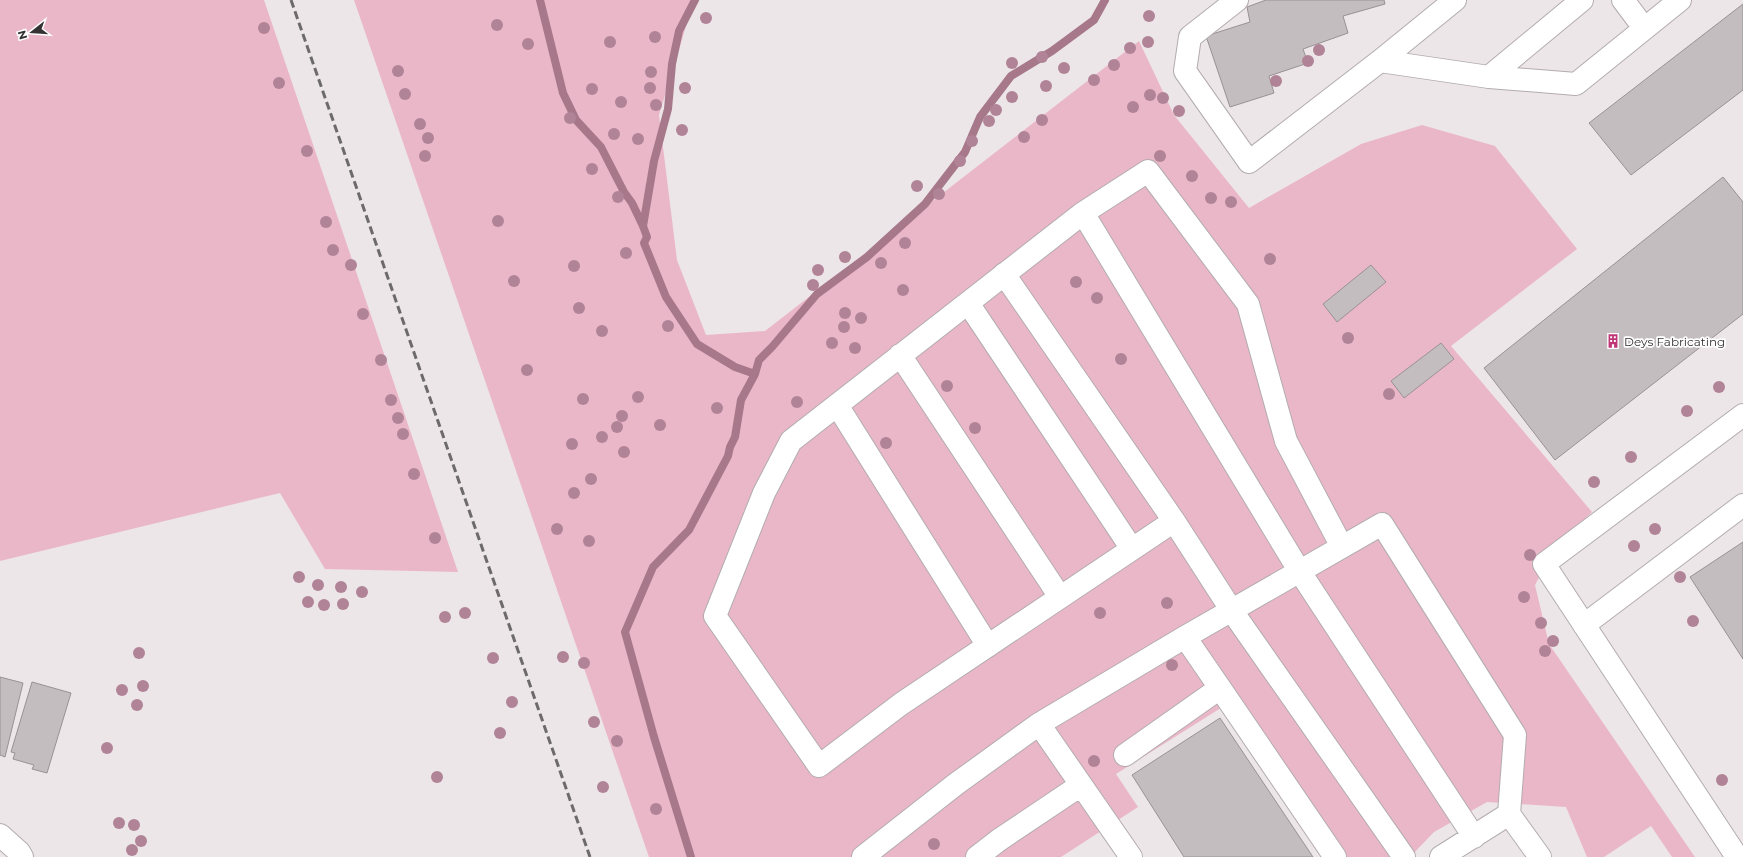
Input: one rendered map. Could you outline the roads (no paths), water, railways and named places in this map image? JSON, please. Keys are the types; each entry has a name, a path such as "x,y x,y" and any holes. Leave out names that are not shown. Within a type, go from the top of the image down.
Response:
{"street":[{"path":"1237,0 1190,37 1185,71 1250,162 1380,61 1455,0"},
{"path":"1489,77 1582,0"},
{"path":"1623,0 1644,28"},
{"path":"1380,61 1489,77 1576,84 1672,3"},
{"path":"1174,521 900,704 819,766 715,616 764,493 791,441 1083,213 1148,171 1248,304 1286,441 1342,547"},
{"path":"1083,213 1300,572 1474,837"},
{"path":"1004,274 1174,521 1232,611 1404,857"},
{"path":"968,303 1132,549"},
{"path":"900,355 1060,597"},
{"path":"837,405 988,646"},
{"path":"1737,857 1544,564 1743,415"},
{"path":"1584,625 1743,505"},
{"path":"863,857 956,784 1039,724 1185,637 1382,524 1515,735 1509,814 1540,857"},
{"path":"1185,637 1335,857"},
{"path":"1125,755 1220,688"},
{"path":"1039,724 1081,785 1123,854"},
{"path":"977,857 999,840 1081,785"},
{"path":"1442,857 1509,814"},
{"path":"0,835 19,852 22,857"}],"waterway":[{"path":"540,0 563,93 576,120 601,147 624,192 632,203 647,237 644,243 666,297 697,344 735,367 755,374"},
{"path":"643,226 654,161 668,109 672,64 679,31 695,0"},
{"path":"691,857 654,737 625,632 653,567 689,530 728,456 730,447 735,437 741,400 755,374 759,360 817,294 867,257 925,204 965,152 980,117 1011,76 1052,51 1094,20 1105,0"}],"railway":[{"path":"291,0 590,857"}],"place":[{"name":"Deys Fabricating","path":"1613,341"}]}
